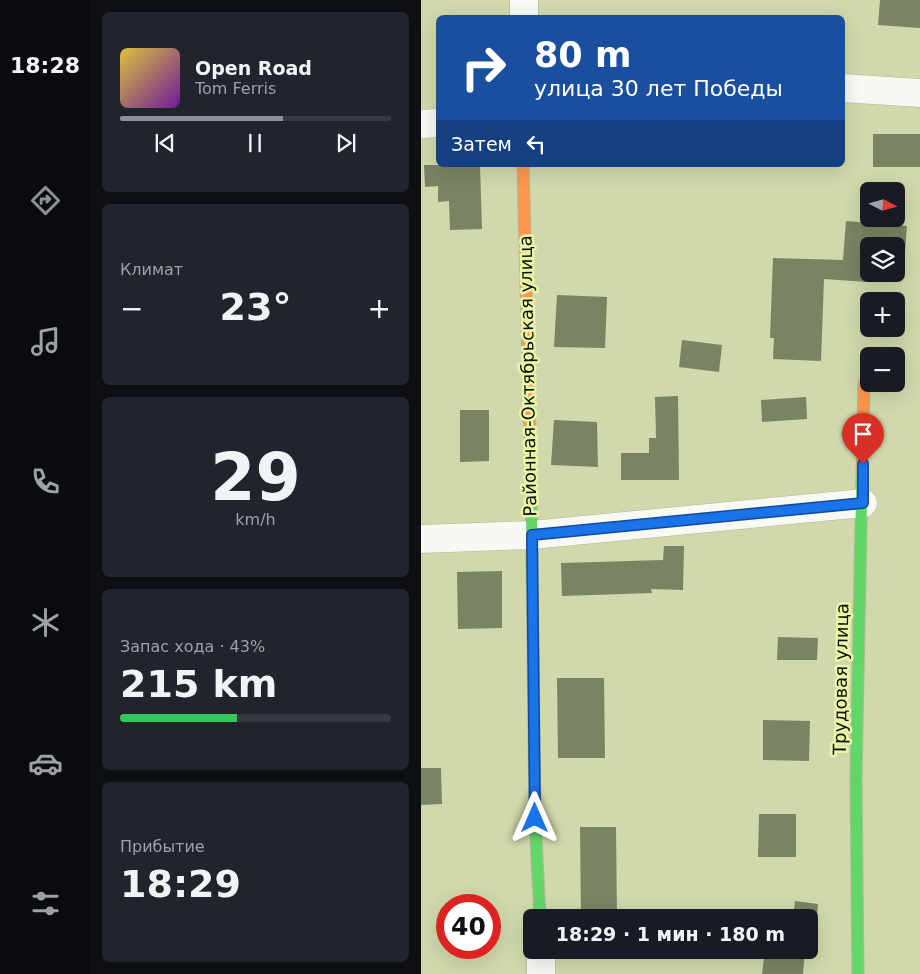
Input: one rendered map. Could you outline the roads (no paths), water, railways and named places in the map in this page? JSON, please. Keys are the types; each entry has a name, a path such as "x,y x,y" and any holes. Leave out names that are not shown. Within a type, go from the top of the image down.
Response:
{"street":[{"path":"524,0 524,15"},
{"path":"845,88 920,92"},
{"path":"421,124 436,123"},
{"name":"Районная-Октябрьская улица","path":"523,167 532,535 535,818 540,909"},
{"name":"Трудовая улица","path":"858,974 856,778 864,392"},
{"path":"421,539 532,535 863,503"},
{"path":"541,959 541,974"}]}
